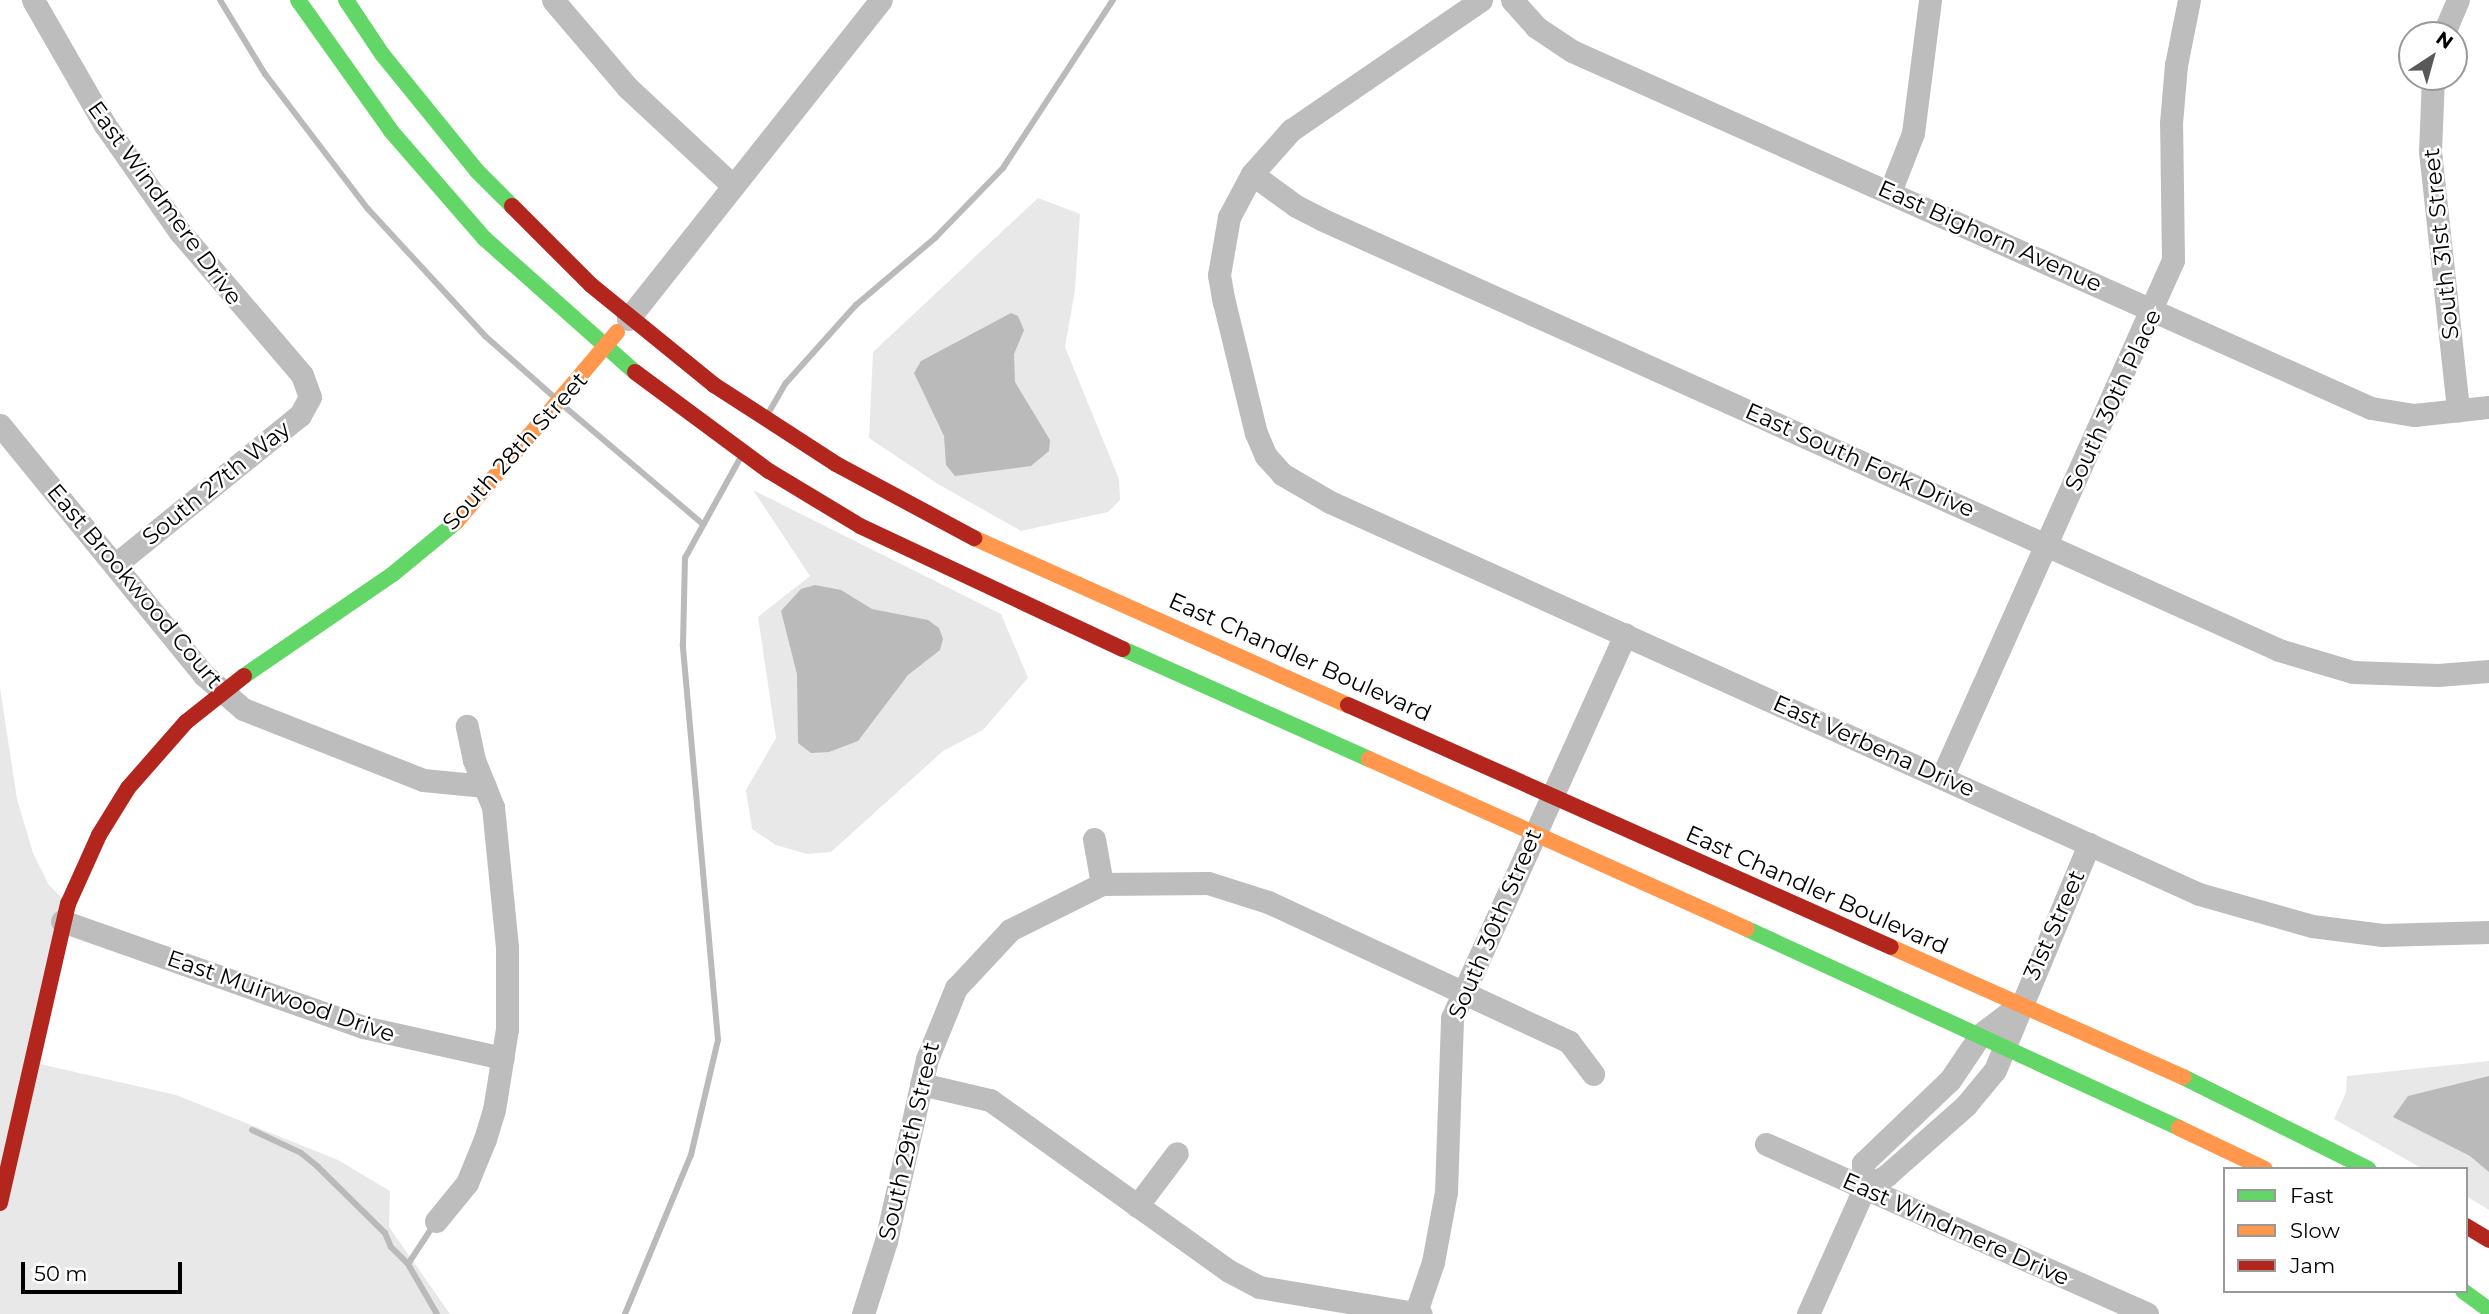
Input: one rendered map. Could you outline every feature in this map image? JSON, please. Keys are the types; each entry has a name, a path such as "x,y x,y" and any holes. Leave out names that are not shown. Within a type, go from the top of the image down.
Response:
{"main road":[{"path":"298,0 422,168 493,246 603,349 769,471 860,526 959,576 2007,1045 2261,1167"},
{"name":"East Chandler Boulevard","path":"346,0 382,54 477,171 534,231 628,319 747,408 798,440 981,542 1551,794 2018,1006 2197,1083 2364,1167"},
{"name":"South 28th Street","path":"0,1203 62,921 99,835 128,788 186,722 220,692 423,551 460,519 573,388 628,319"},
{"path":"2468,1227 2489,1240"},
{"path":"2466,1293 2489,1310"}],"street":[{"name":"East Windmere Drive","path":"33,0 113,136 180,232 302,375 310,397"},
{"path":"553,0 626,87 733,186"},
{"name":"South 28th Street","path":"628,319 881,0"},
{"path":"1252,174 1310,115 1481,0"},
{"name":"East Bighorn Avenue","path":"1512,0 1536,27 1572,51 2371,408 2414,415 2489,407"},
{"path":"1890,192 1913,133 1930,0"},
{"name":"South 30th Place","path":"1942,777 2154,310 2174,260 2171,123 2176,65 2189,0"},
{"path":"2449,21 2458,0"},
{"name":"South 31st Street","path":"2432,91 2430,151 2458,410"},
{"name":"East Verbena Drive","path":"1252,174 1229,217 1219,275 1256,433 1266,456 1282,474 1330,502 2199,894 2277,919 2382,935 2489,932"},
{"name":"East South Fork Drive","path":"1252,174 1296,206 1321,219 2315,663 2394,675 2489,671"},
{"name":"South 27th Way","path":"116,564 300,415 310,397"},
{"name":"East Brookwood Court","path":"0,425 220,692 271,723 423,780 485,786"},
{"name":"South 30th Street","path":"1419,1313 1442,1223 1448,1147 1448,1041 1463,989 1625,634"},
{"path":"436,1221 457,1200 473,1171 494,1110 503,1058 507,947 493,807 467,726"},
{"path":"1094,839 1102,884 1208,883 1268,902 1463,989 1569,1042 1594,1074"},
{"name":"31st Street","path":"2018,1006 2089,844"},
{"name":"South 29th Street","path":"863,1314 886,1241 935,1033 956,988 989,949 1028,917 1102,884"},
{"name":"East Muirwood Drive","path":"62,921 363,1027 503,1058"},
{"path":"1808,1314 1864,1189 1863,1163 1950,1080 1981,1034 2018,1006"},
{"path":"1864,1189 1887,1175 1983,1086 2007,1045 2018,1006"},
{"path":"921,1084 990,1100 1137,1206 1259,1287 1419,1313"},
{"path":"1912,1114 1930,1134"},
{"name":"East Windmere Drive","path":"1766,1144 2147,1314"},
{"path":"1137,1206 1177,1153"}],"shaded area":[{"path":"1038,198 1080,214 1075,290 1065,347 1119,479 1120,500 1108,512 1021,531 938,484 869,438 873,352"},
{"path":"1011,313 1018,316 1024,330 1014,354 1015,382 1050,440 1049,451 1031,466 955,476 946,465 944,436 914,373 921,361"},
{"path":"753,490 1001,614 1028,678 983,730 943,751 831,852 807,854 776,845 752,829 746,790 776,738 758,617 810,576"},
{"path":"815,585 841,590 872,609 928,620 939,628 943,639 940,650 908,675 858,741 829,752 811,753 798,743 797,674 781,611 801,589"},
{"path":"0,688 17,799 33,853 49,885 68,904 31,1062 176,1095 338,1160 390,1191 389,1227 450,1314 0,1314"},
{"path":"2489,1061 2489,1210 2468,1197 2468,1167 2419,1167 2334,1119 2346,1093 2347,1076"},
{"path":"2489,1076 2489,1172 2470,1156 2393,1117 2408,1096"}],"waterway":[{"path":"220,0 265,74 368,209 485,336 553,396"},
{"path":"769,412 786,383 856,305 935,238 1003,168 1113,0"},
{"path":"566,408 703,524"},
{"path":"625,1314 691,1155 718,1040 683,645 685,558 739,460"},
{"path":"252,1130 301,1153 318,1167 385,1233 391,1247 408,1264"},
{"path":"433,1226 408,1264 437,1314"}],"traffic: fast":[{"path":"298,0 391,131 485,239 635,372"},
{"path":"346,0 382,54 477,171 512,206"},
{"path":"244,676 393,574 456,522"},
{"path":"1123,649 1369,759"},
{"path":"1747,929 2179,1128"},
{"path":"2183,1077 2364,1167"},
{"path":"2466,1293 2489,1310"}],"traffic: slow":[{"path":"456,522 617,332"},
{"path":"974,538 1348,705"},
{"path":"1369,759 1747,929"},
{"path":"1891,947 2183,1077"},
{"path":"2179,1128 2261,1167"}],"traffic: jam":[{"path":"512,206 591,285 714,385 836,464 974,538"},
{"path":"635,372 769,471 860,526 1123,649"},
{"path":"0,1203 68,904 99,835 128,788 186,722 244,676"},
{"path":"1348,705 1891,947"},
{"path":"2468,1227 2489,1240"}]}
